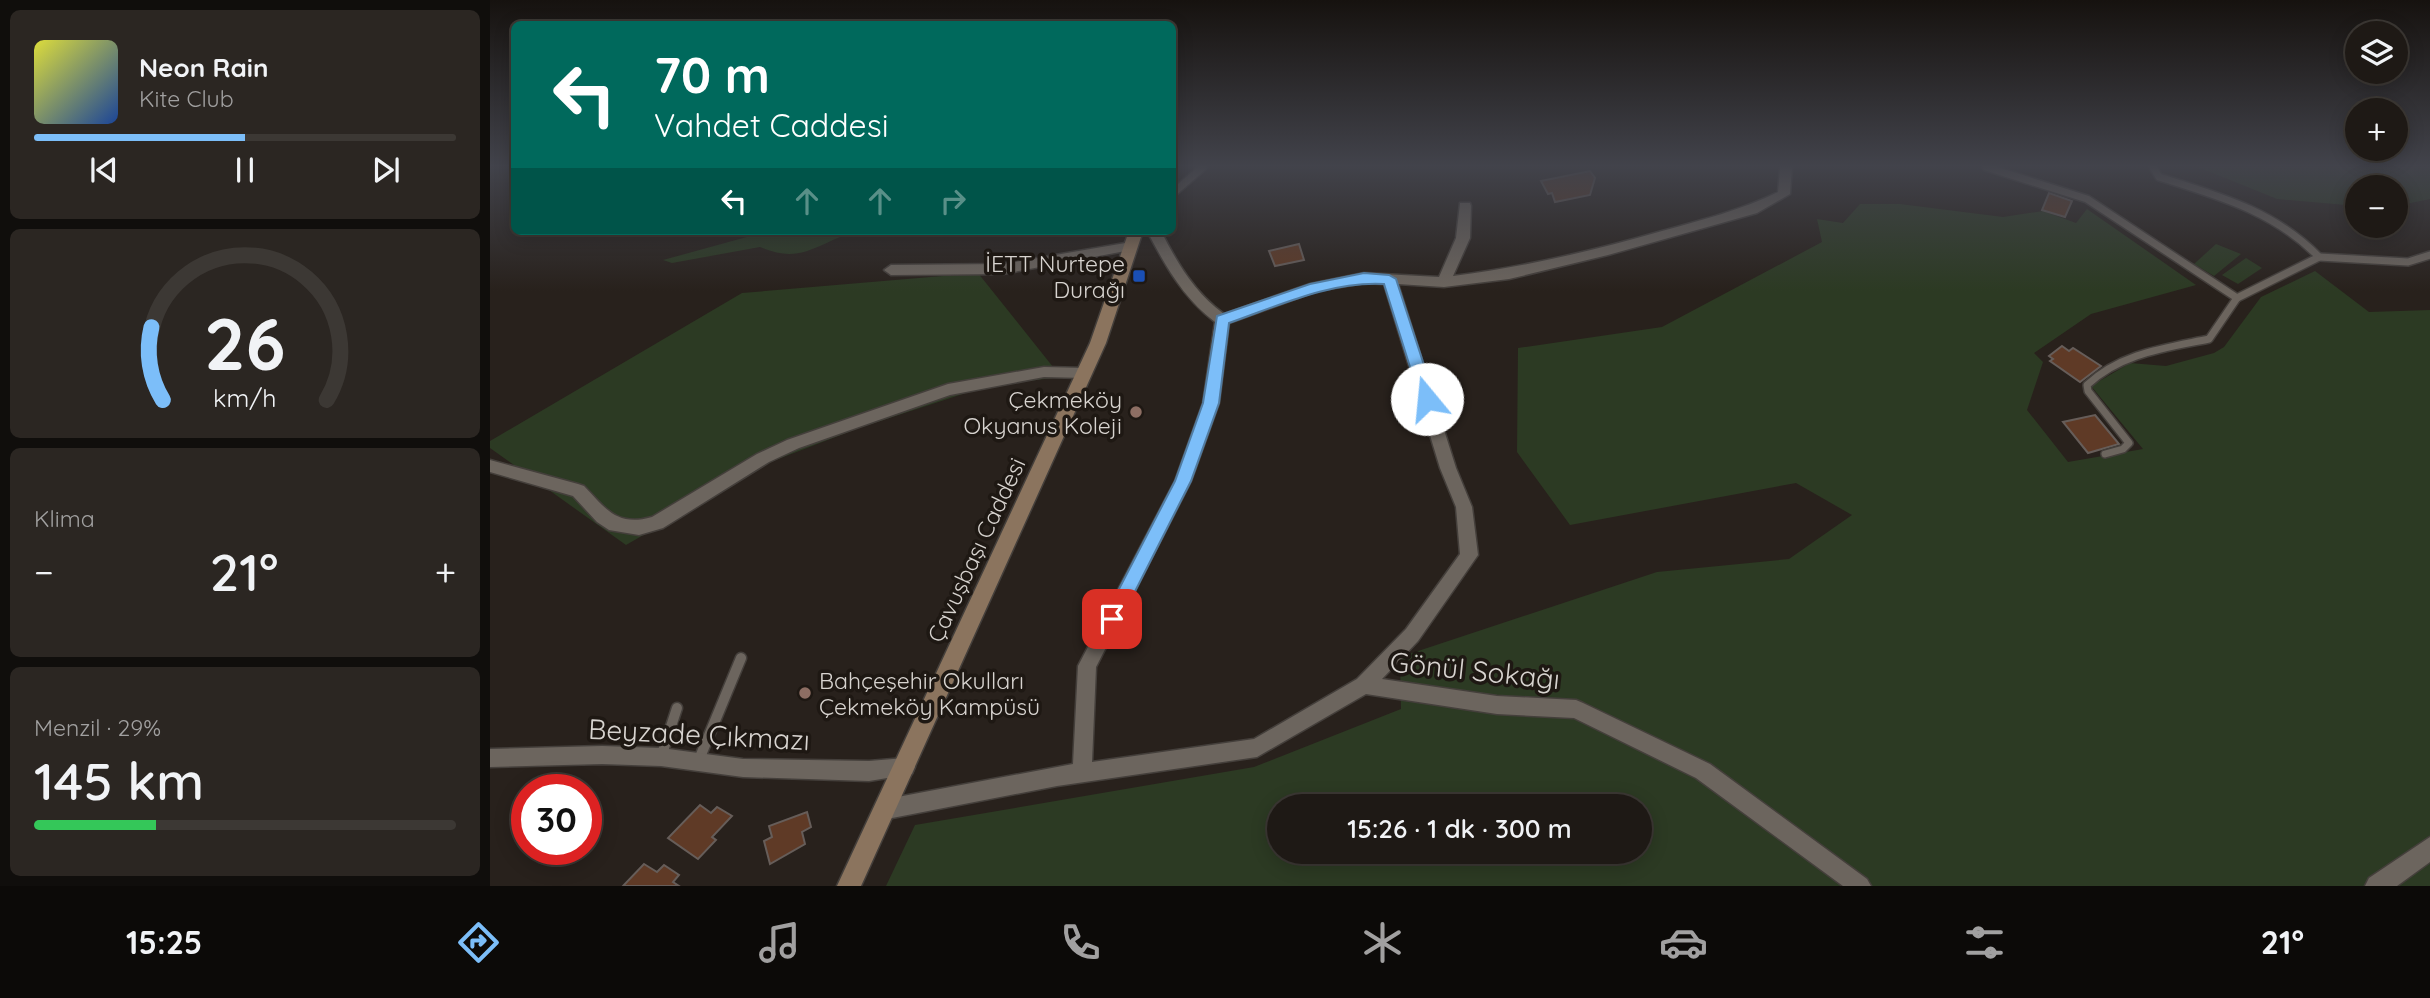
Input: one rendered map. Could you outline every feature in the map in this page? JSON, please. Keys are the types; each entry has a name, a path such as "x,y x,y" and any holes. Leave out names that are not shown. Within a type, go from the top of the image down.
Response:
{"main road":[{"name":"Çavuşbaşı Caddesi","path":"849,886 887,809 1098,344 1133,239"}],"street":[{"path":"1444,282 1463,238 1465,208"},
{"path":"1222,320 1315,288 1364,278 1444,282 1509,274 1608,251 1755,208"},
{"path":"1156,235 1170,263 1203,308 1222,320"},
{"path":"891,270 1003,269 1133,239"},
{"path":"1364,685 1412,635 1469,555 1464,507 1448,468 1389,279"},
{"path":"1082,773 1087,666 1183,481 1211,403 1222,320"},
{"path":"490,466 578,491 603,517 615,525 639,528 657,523 763,458 793,444 948,390 1044,372 1085,373"},
{"name":"Gönül Sokağı","path":"887,809 1082,773 1257,748 1364,685 1497,705 1576,709 1703,771 1860,886"},
{"name":"Beyzade Çıkmazı","path":"490,758 602,755 661,758 743,768 869,771 905,767"},
{"path":"2377,886 2430,848"}],"lane":[{"path":"2101,208 2237,298"},
{"path":"2257,208 2299,234 2319,257"},
{"path":"2105,454 2123,449 2129,443 2088,391 2087,385 2093,379 2126,360 2210,339 2237,298 2319,257 2408,262 2430,255"},
{"path":"698,762 741,658"},
{"path":"661,758 677,708"}],"green space":[{"path":"1856,208 1934,208 2003,217 2043,211 2076,223 2087,209 2196,285 2091,314 2034,353 2043,362 2027,410 2068,462 2143,449 2091,386 2130,363 2166,366 2214,353 2224,347 2261,297 2315,271 2369,312 2430,310 2430,886 886,886 915,825 1254,767 1401,709 1400,657 1657,572 1789,559 1852,515 1796,483 1570,525 1517,452 1518,348 1662,327 1822,242 1817,219 1843,223"},
{"path":"754,235 844,235 800,253 788,254 760,247 672,263 663,260"},
{"path":"2216,244 2241,254 2214,276 2194,264"},
{"path":"2246,258 2262,268 2238,284 2222,275"},
{"path":"978,273 1061,377 987,386 859,428 773,461 626,545 490,448 490,441 742,293"}],"building":[{"path":"2043,208 2069,208 2065,217"},
{"path":"1299,244 1304,260 1275,266 1269,251"},
{"path":"2062,346 2069,351 2073,348 2101,366 2080,382 2050,361 2053,359 2049,356"},
{"path":"2095,415 2119,444 2088,453 2063,422"},
{"path":"700,805 711,813 717,807 732,816 712,837 716,840 698,859 668,838"},
{"path":"807,812 811,827 802,832 805,844 770,864 764,841 772,837 769,826"},
{"path":"644,864 657,872 664,865 679,875 673,882 679,886 623,886"}],"place":[{"name":"İETT Nurtepe Durağı","path":"1139,276"},
{"name":"Çekmeköy Okyanus Koleji","path":"1136,412"},
{"name":"Bahçeşehir Okulları Çekmeköy Kampüsü","path":"805,693"}],"route":[{"path":"1112,619 1150,550 1183,481 1211,403 1222,320 1315,288 1364,278 1389,279 1427,399"}]}
